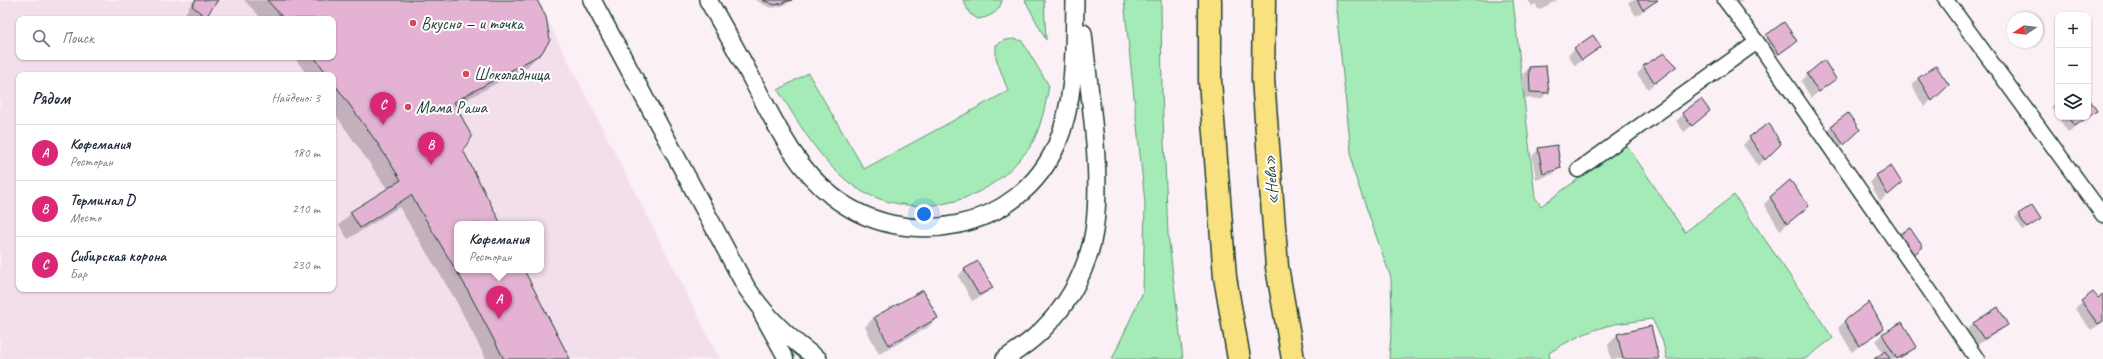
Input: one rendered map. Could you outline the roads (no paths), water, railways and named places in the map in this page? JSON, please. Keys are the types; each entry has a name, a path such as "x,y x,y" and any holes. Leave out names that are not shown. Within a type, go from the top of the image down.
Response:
{"highway":[{"path":"1210,0 1210,81 1225,277 1239,359"},
{"name":"«Нева»","path":"1264,0 1263,79 1277,267 1293,359"}],"street":[{"path":"592,0 786,359"},
{"path":"708,0 755,85 777,130 815,180 831,196 868,218 886,224 908,228 932,228 955,225 996,211 1016,196 1032,181 1045,164 1056,145 1069,104 1073,74 1074,0"},
{"path":"1005,359 1045,327 1063,305 1077,283 1086,263 1092,242 1096,196 1095,166 1080,0"},
{"path":"1725,0 1757,42 1974,358"},
{"path":"1946,0 2103,214"},
{"path":"1578,170 1757,42"},
{"path":"746,287 762,310 778,328 798,346 818,359"}],"place":[{"name":"Вкусно — и точка","path":"413,23"},
{"name":"Шоколадница","path":"466,74"},
{"name":"Мама Раша","path":"408,107"},
{"name":"Сибирская корона","path":"383,125"},
{"name":"Терминал D","path":"431,165"},
{"name":"Кофемания","path":"499,319"}]}
